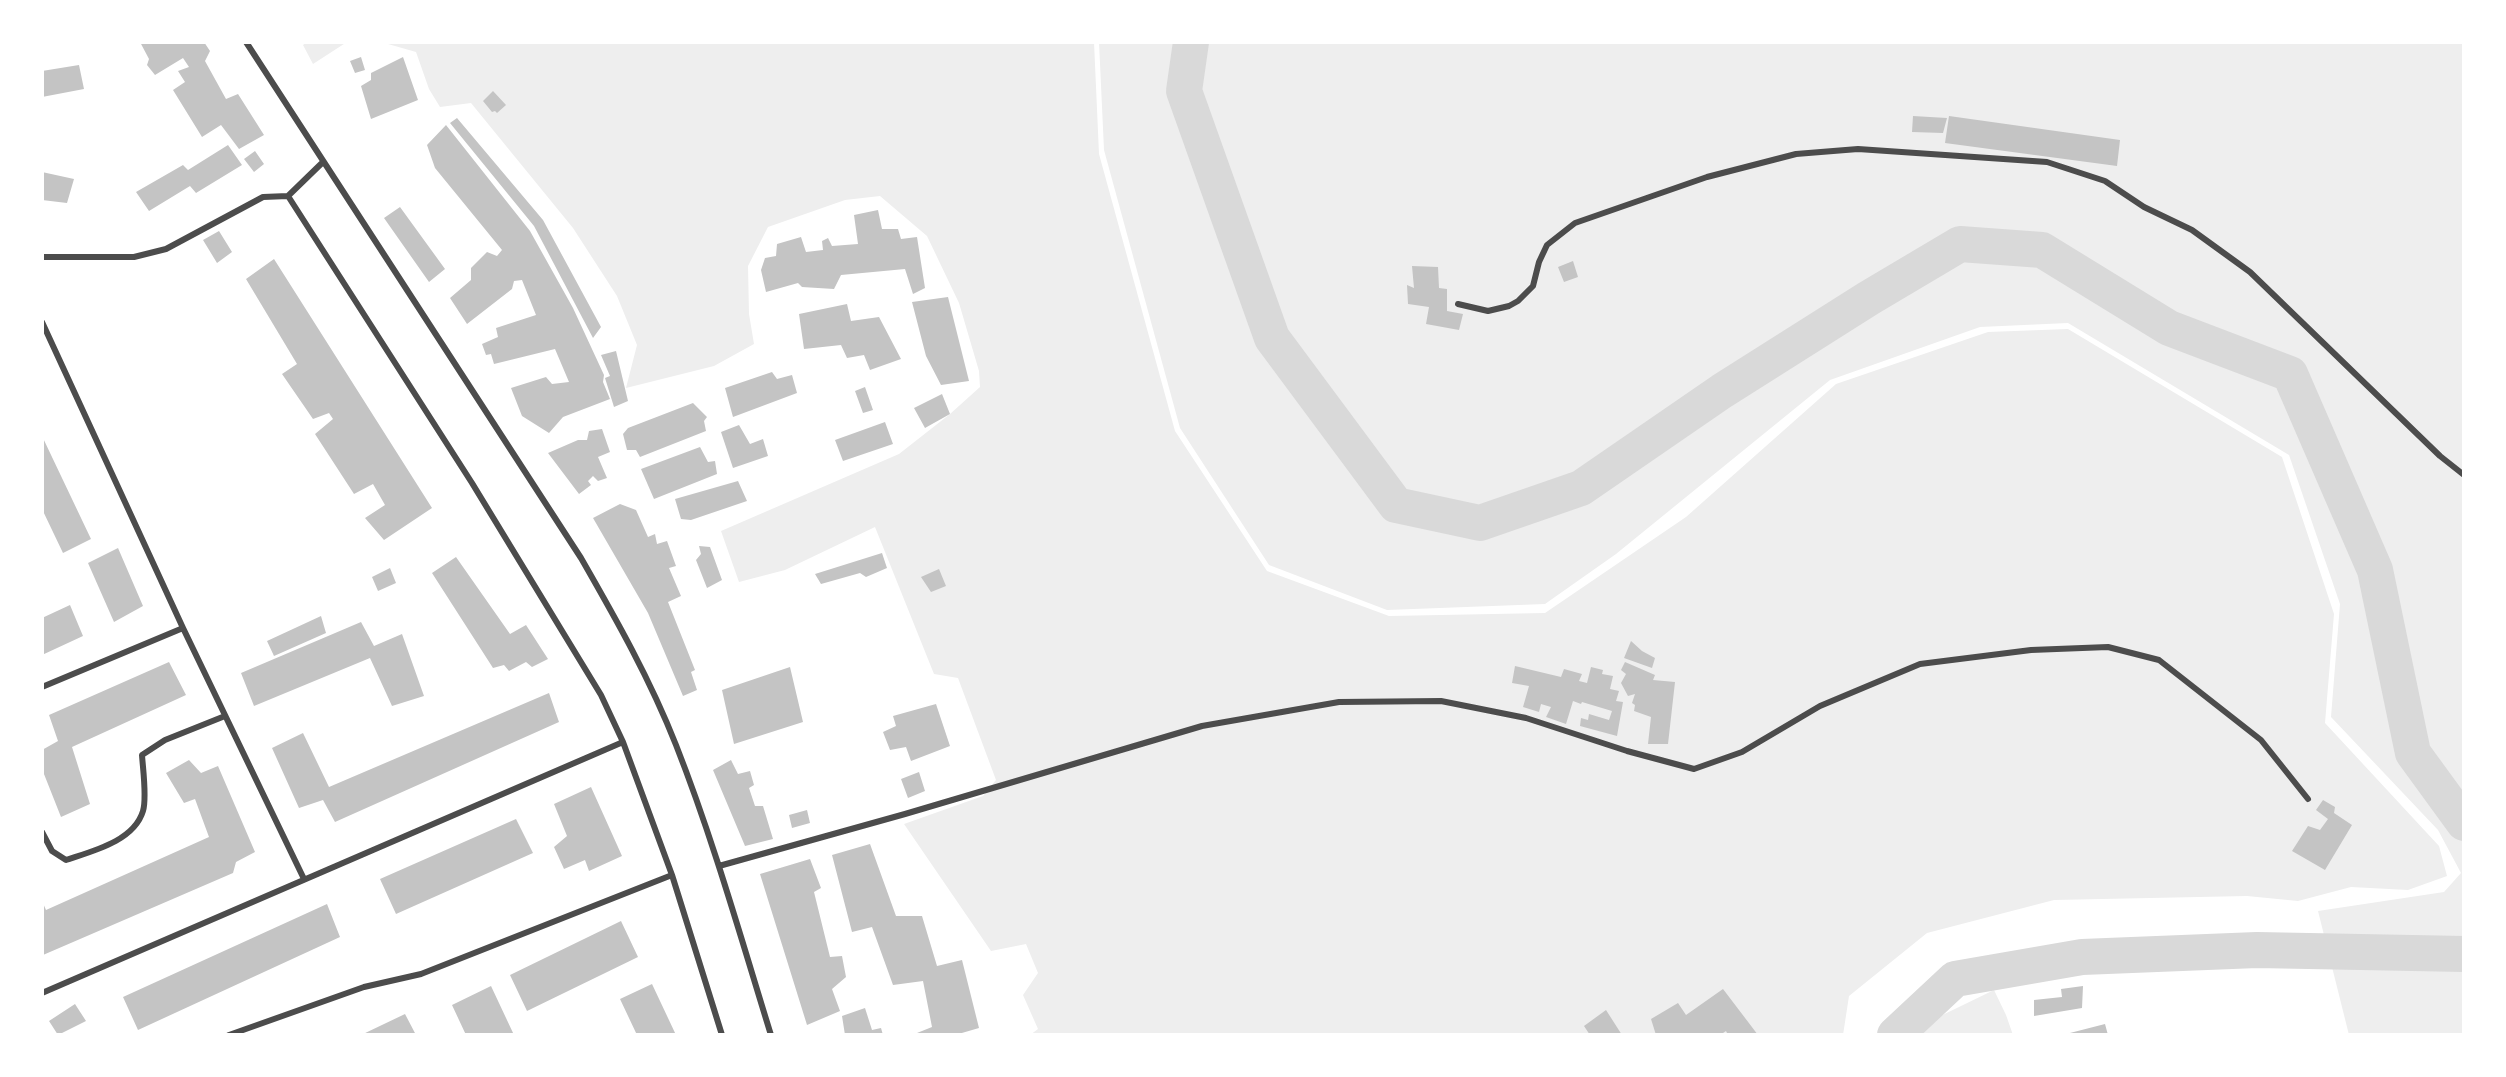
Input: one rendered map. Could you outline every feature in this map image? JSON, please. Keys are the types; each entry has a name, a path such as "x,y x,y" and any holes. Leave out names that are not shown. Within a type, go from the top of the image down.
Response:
{"street":[{"path":"246,42 581,558 632,647 676,744 719,866 771,1035"},
{"path":"1458,304 1488,311 1509,306 1518,301 1533,286 1539,262 1547,245 1575,223 1707,177 1796,154 1858,149 2046,162 2105,181 2144,207 2192,230 2250,272 2440,456 2464,475"},
{"path":"42,257 134,257 166,249 263,197 288,196 323,162"},
{"path":"288,196 472,483 601,695 623,742 672,875 722,1035"},
{"path":"42,322 183,628 304,879"},
{"path":"42,687 183,628"},
{"path":"719,866 905,814 1202,726 1339,702 1441,701 1526,718 1627,751 1694,769 1742,752 1820,706 1920,664 2031,650 2108,647 2159,660 2261,740 2308,799"},
{"path":"42,832 52,851 66,860 100,849 136,827 144,809 142,755 165,740 225,716"},
{"path":"42,993 623,742"},
{"path":"229,1035 364,987 421,974 672,875"}],"shaded area":[{"path":"307,42 347,42 313,64 303,45"},
{"path":"381,42 1094,42 1099,154 1175,431 1267,571 1389,616 1545,613 1686,517 1836,384 1988,332 2068,329 2282,457 2334,614 2325,723 2439,846 2447,876 2408,890 2351,887 2298,901 2247,896 2054,900 1927,933 1849,996 1843,1035 1030,1035 1038,1029 1023,995 1038,973 1026,944 991,951 904,824 983,796 996,780 958,678 934,674 875,527 785,570 739,582 721,531 899,454 980,387 979,371 959,303 927,236 880,196 845,200 768,227 748,266 749,314 754,344 714,366 626,388 637,345 617,296 573,228 471,103 440,107 429,89 416,52"},
{"path":"1099,42 2463,42 2464,1035 2349,1035 2318,911 2444,892 2461,873 2438,830 2331,717 2340,604 2289,455 2068,323 1980,327 1830,380 1616,554 1545,604 1387,610 1269,565 1180,428 1104,150"},
{"path":"1994,990 2013,1035 1923,1035 1926,1023"}],"building":[{"path":"140,42 204,42 210,51 205,61 226,99 238,94 264,135 239,149 221,125 202,137 173,90 185,82 178,71 189,67 183,58 155,75 147,65 149,59"},
{"path":"361,57 365,70 355,73 350,61"},
{"path":"403,57 418,100 371,119 361,86 371,80 371,73"},
{"path":"79,65 84,89 42,97 42,71"},
{"path":"493,91 506,105 497,113 492,112 483,101"},
{"path":"1913,116 1947,118 1943,133 1912,132"},
{"path":"1949,116 2120,140 2117,166 1945,143"},
{"path":"457,118 543,220 601,327 593,338 534,226 450,123"},
{"path":"446,125 530,231 573,308 604,375 603,382 610,399 563,417 549,433 522,416 511,388 546,377 552,384 569,382 555,349 494,364 491,354 486,355 482,344 498,337 496,328 536,315 522,280 514,281 512,289 467,324 450,298 471,280 471,268 487,252 497,256 502,250 435,168 427,145"},
{"path":"228,145 242,165 196,193 190,186 149,211 136,192 183,165 188,170"},
{"path":"255,151 264,164 254,172 244,159"},
{"path":"42,172 74,179 67,203 42,200"},
{"path":"400,207 445,269 429,282 384,218"},
{"path":"878,210 882,229 898,229 901,239 917,237 925,288 913,294 905,269 841,275 834,289 802,287 798,283 766,292 761,270 765,258 776,256 777,244 801,237 806,252 823,250 822,241 828,238 832,246 858,244 854,215"},
{"path":"219,231 232,252 217,263 203,240"},
{"path":"274,259 432,508 384,540 365,518 385,505 373,484 354,494 315,434 333,419 329,413 313,419 282,374 297,364 246,279"},
{"path":"1573,261 1578,277 1564,282 1558,267"},
{"path":"1412,266 1438,267 1439,288 1447,289 1447,311 1463,314 1459,330 1426,324 1429,307 1408,304 1407,285 1414,288"},
{"path":"948,297 969,381 941,385 926,356 912,302"},
{"path":"847,304 851,321 879,317 901,359 870,370 864,355 847,358 841,345 804,349 799,314"},
{"path":"616,351 628,401 614,407 605,378 610,376 601,355"},
{"path":"772,372 777,379 792,375 797,393 733,417 725,388"},
{"path":"865,387 873,410 863,413 855,391"},
{"path":"942,394 950,414 925,428 914,408"},
{"path":"693,403 707,417 704,421 706,431 640,457 636,450 627,450 623,434 628,428"},
{"path":"885,422 893,444 843,461 835,440"},
{"path":"739,425 750,444 763,439 768,456 733,468 721,432"},
{"path":"602,429 610,452 598,457 607,478 598,481 593,476 588,481 591,485 579,494 548,453 578,440 587,440 589,431"},
{"path":"42,436 91,539 63,553 42,509"},
{"path":"700,447 708,462 715,461 717,474 654,499 641,469"},
{"path":"738,481 747,501 691,520 681,519 675,499"},
{"path":"620,504 636,510 648,537 655,534 657,544 667,541 676,566 669,568 681,596 668,602 695,670 691,672 697,690 683,696 648,613 593,518"},
{"path":"699,546 710,547 722,580 707,588 696,560 701,554"},
{"path":"118,548 143,606 114,622 88,563"},
{"path":"882,553 887,568 866,577 860,573 821,584 815,574"},
{"path":"456,557 510,634 526,625 548,659 532,667 526,662 509,671 504,665 493,668 432,573"},
{"path":"390,568 396,583 378,591 372,577"},
{"path":"939,569 946,586 931,592 921,577"},
{"path":"70,605 83,636 42,655 42,618"},
{"path":"321,616 326,633 274,656 267,641"},
{"path":"361,622 374,646 402,634 424,696 392,706 370,658 254,706 241,673"},
{"path":"1631,641 1642,651 1655,658 1652,668 1624,658"},
{"path":"169,662 186,695 72,747 90,804 61,817 42,769 42,750 58,741 49,715"},
{"path":"1625,662 1655,675 1653,680 1675,682 1668,744 1648,744 1651,717 1634,711 1635,705 1632,703 1635,694 1628,696 1621,683 1626,674 1621,670"},
{"path":"1515,666 1561,677 1564,669 1582,674 1579,681 1587,683 1591,667 1603,670 1602,674 1613,676 1610,689 1619,691 1616,701 1623,702 1617,736 1580,726 1581,718 1588,720 1589,714 1609,720 1612,711 1573,701 1566,724 1546,717 1551,707 1541,704 1539,712 1523,707 1529,686 1512,683"},
{"path":"790,667 803,722 734,744 722,690"},
{"path":"549,693 559,722 335,822 323,800 299,808 272,748 303,733 329,787"},
{"path":"936,704 950,746 911,761 906,747 890,750 883,732 896,726 893,716"},
{"path":"189,760 201,773 218,766 255,852 236,862 233,873 43,955 42,901 46,910 209,837 195,799 184,803 166,773"},
{"path":"731,760 738,774 750,771 754,785 749,788 755,806 763,806 773,839 745,846 713,770"},
{"path":"919,772 925,791 908,798 901,779"},
{"path":"591,787 622,856 589,871 585,860 564,869 554,847 567,836 554,804"},
{"path":"2323,800 2335,807 2334,813 2352,825 2325,870 2292,851 2308,826 2320,830 2328,819 2316,810"},
{"path":"807,810 810,823 792,828 789,815"},
{"path":"516,819 533,853 396,914 380,879"},
{"path":"870,844 896,916 922,916 937,966 962,960 979,1028 955,1035 912,1035 932,1027 923,981 893,985 872,927 852,932 832,855"},
{"path":"810,859 821,888 814,892 830,957 842,956 846,977 832,989 840,1011 807,1025 760,874"},
{"path":"327,904 340,937 138,1030 123,997"},
{"path":"621,921 638,957 527,1011 510,975"},
{"path":"652,984 676,1035 637,1035 620,999"},
{"path":"491,986 514,1035 466,1035 452,1005"},
{"path":"2083,986 2082,1008 2034,1016 2034,1000 2062,997 2061,989"},
{"path":"1723,989 1758,1035 1728,1035 1726,1031 1720,1035 1656,1035 1651,1019 1678,1003 1686,1015"},
{"path":"75,1004 86,1021 58,1035 49,1021"},
{"path":"865,1008 872,1030 881,1028 883,1035 845,1035 842,1016"},
{"path":"1606,1010 1622,1035 1590,1035 1584,1026"},
{"path":"405,1014 416,1035 361,1035"},
{"path":"2105,1024 2108,1035 2066,1035 2066,1034"}],"waterway":[{"path":"1191,42 1184,91 1272,338 1396,505 1480,523 1581,488 1722,391 1869,298 1960,244 2042,250 2169,328 2290,374 2375,570 2413,753 2464,823"},
{"path":"1895,1035 1955,979 2082,957 2257,950 2464,954"}]}
